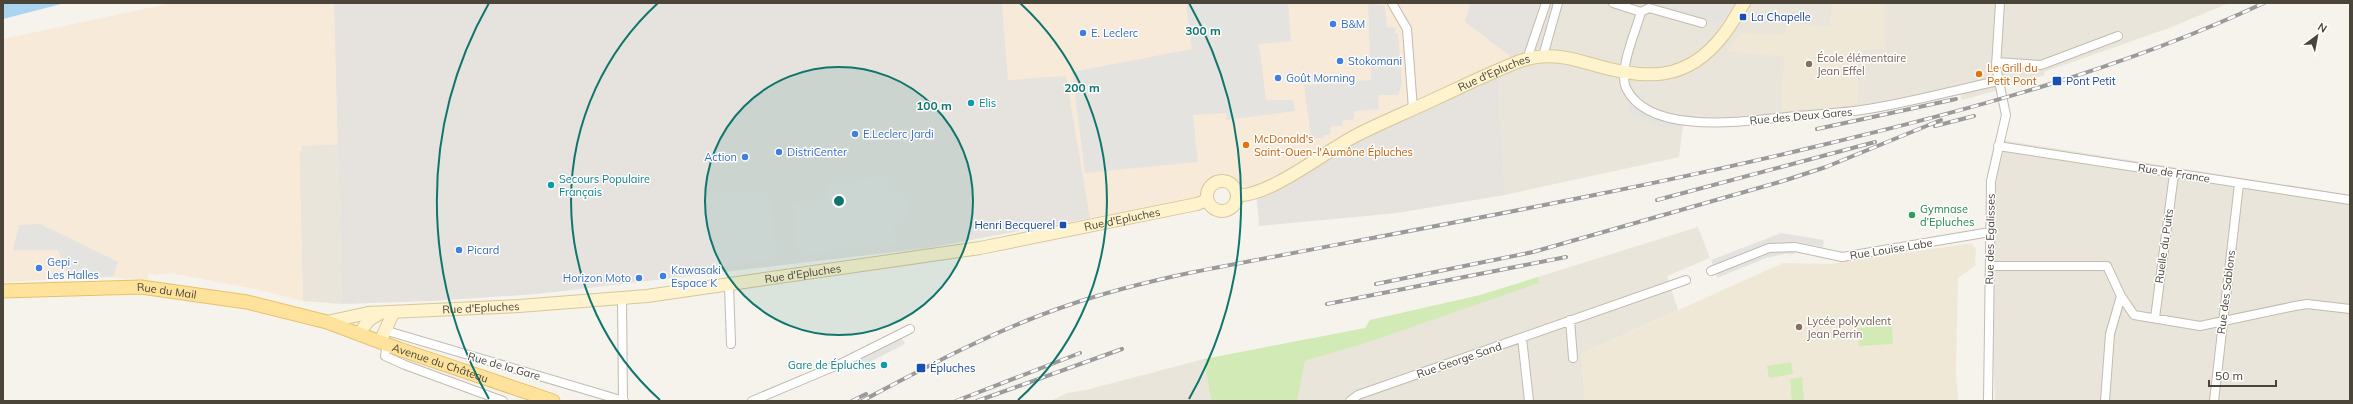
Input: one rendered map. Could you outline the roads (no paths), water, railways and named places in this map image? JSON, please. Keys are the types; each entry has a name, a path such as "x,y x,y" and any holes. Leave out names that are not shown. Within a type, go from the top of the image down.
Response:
{"main road":[{"name":"Rue du Mail","path":"3,291 81,287 160,288 247,302 327,322"},
{"name":"Avenue du Château","path":"327,322 360,335 384,339 553,401"}],"street":[{"path":"1392,3 1407,29 1413,109"},
{"path":"1527,59 1546,3"},
{"path":"1543,56 1558,3"},
{"path":"1612,3 1641,12 1649,8 1702,23"},
{"name":"Rue d'Epluches","path":"1237,195 1246,196 1263,189 1354,137 1468,82 1527,59 1543,56 1563,56 1623,73 1643,76 1675,70 1700,59 1725,33 1744,3"},
{"name":"Rue des Egalisses","path":"1988,401 1992,173 2006,115 2002,90 1998,80 1996,62 2000,3"},
{"path":"1623,73 1641,12"},
{"path":"1996,62 2041,65 2118,36"},
{"name":"Rue des Deux Gares","path":"1623,73 1626,87 1637,103 1672,118 1692,122 1734,122 1868,109 1998,80"},
{"name":"Rue de France","path":"1998,146 2350,200"},
{"name":"Ruelle du Puits","path":"2154,318 2174,174"},
{"path":"1220,181 1230,183 1236,190 1237,195 1237,200 1232,208 1222,211 1213,208 1207,200 1208,190 1211,185 1220,181"},
{"name":"Rue des Sablons","path":"2214,401 2239,184"},
{"name":"Rue d'Epluches","path":"327,322 368,313 379,314 622,299 729,285 980,248 1197,204 1207,200"},
{"name":"Rue Louise Labe","path":"1711,270 1769,248 1795,247 1842,257 1990,232"},
{"path":"1990,266 2107,266 2121,296 2134,315 2200,326 2224,319 2307,304 2350,309"},
{"name":"Rue George Sand","path":"1350,401 1358,395 1686,280"},
{"path":"729,285 731,344"},
{"path":"2105,401 2110,334 2121,296"},
{"path":"622,299 623,401"},
{"path":"393,313 384,339 386,356 405,365 503,401"},
{"path":"360,335 367,322 379,314"},
{"path":"1570,320 1573,358"},
{"path":"752,401 840,364 910,329"},
{"path":"1522,338 1529,401"},
{"name":"Rue de la Gare","path":"384,339 623,401"}],"water":[{"path":"3,3 65,3 3,19"}],"railway":[{"path":"862,401 937,362 1013,326 1066,306 1111,292 1189,273 1504,213 1662,181 1818,146 1932,118 2045,86 2101,68 2210,27 2264,3"},
{"path":"1817,129 1956,99"},
{"path":"1935,126 1974,116"},
{"path":"1376,284 1533,252 1783,181 1826,167 1941,120"},
{"path":"1657,200 1875,142"},
{"path":"1327,304 1566,257"},
{"path":"977,401 1122,349"},
{"path":"956,401 1080,353"},
{"path":"852,401 866,394"}],"place":[{"name":"La Chapelle","path":"1743,17"},
{"name":"B&M","path":"1333,24"},
{"name":"E. Leclerc","path":"1083,33"},
{"name":"Stokomani","path":"1340,61"},
{"name":"École élémentaire Jean Effel","path":"1809,64"},
{"name":"Le Grill du Petit Pont","path":"1979,74"},
{"name":"Goût Morning","path":"1278,78"},
{"name":"Pont Petit","path":"2057,81"},
{"name":"Elis","path":"971,103"},
{"name":"E.Leclerc Jardi","path":"855,134"},
{"name":"McDonald's Saint-Ouen-l'Aumône Épluches","path":"1246,145"},
{"name":"DistriCenter","path":"779,152"},
{"name":"Action","path":"745,157"},
{"name":"Secours Populaire Français","path":"551,185"},
{"name":"Gymnase d’Epluches","path":"1912,215"},
{"name":"Henri Becquerel","path":"1063,225"},
{"name":"Picard","path":"459,250"},
{"name":"Gepi - Les Halles","path":"39,268"},
{"name":"Kawasaki Espace K","path":"663,276"},
{"name":"Horizon Moto","path":"639,278"},
{"name":"Lycée polyvalent Jean Perrin","path":"1799,327"},
{"name":"Gare de Épluches","path":"884,365"},
{"name":"Épluches","path":"921,368"}]}
